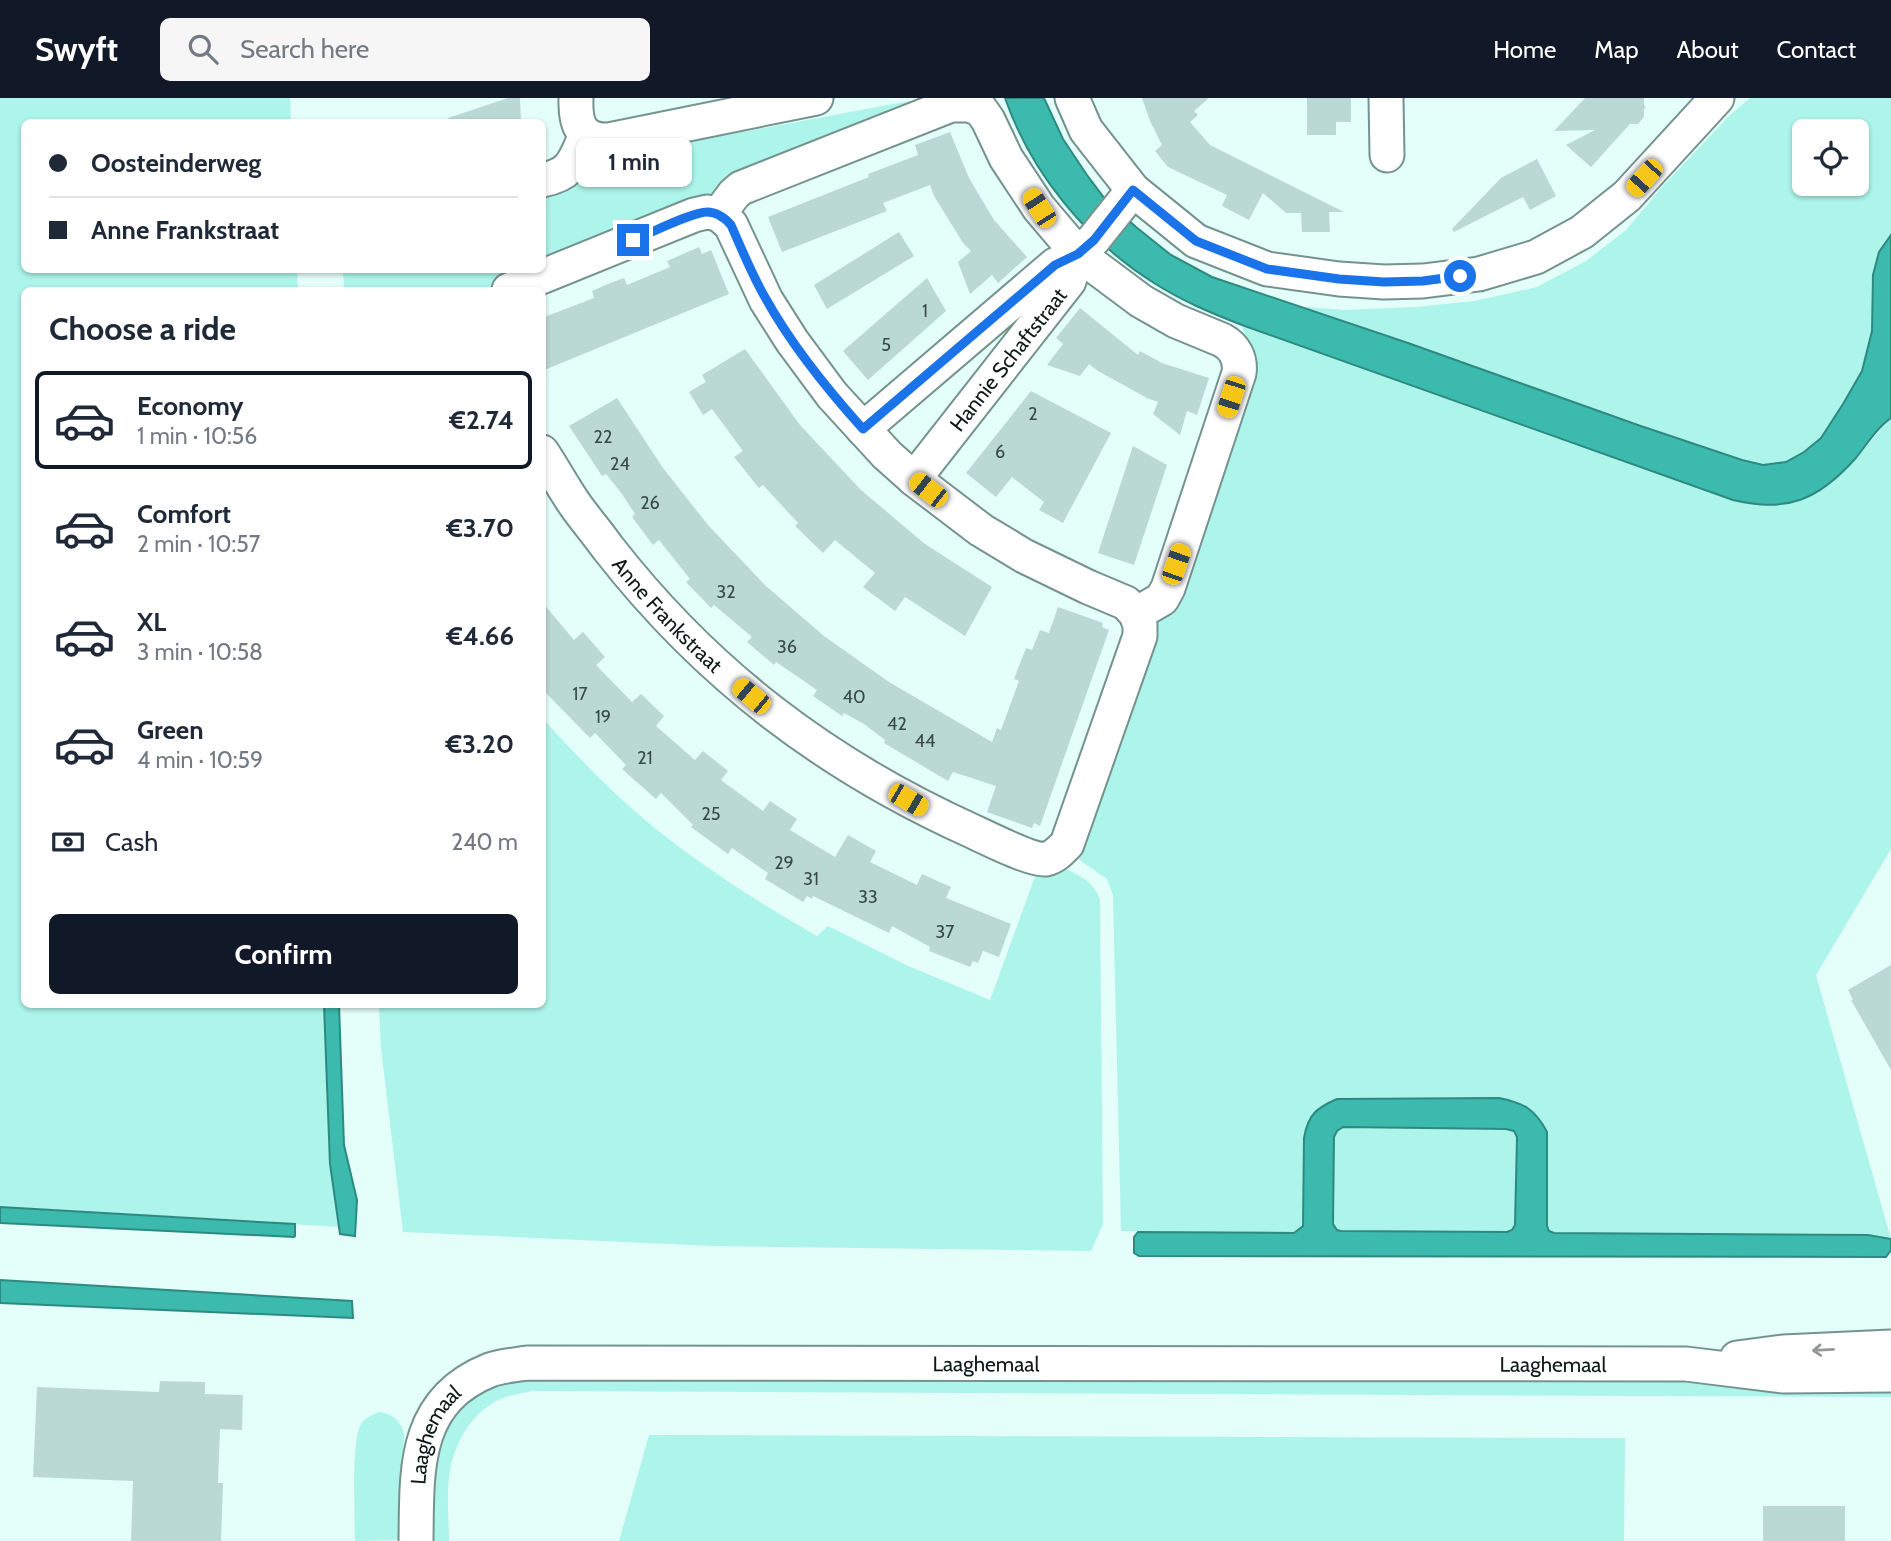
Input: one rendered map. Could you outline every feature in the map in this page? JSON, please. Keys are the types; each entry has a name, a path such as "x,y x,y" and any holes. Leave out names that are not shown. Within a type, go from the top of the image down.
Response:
{"street":[{"path":"576,98 579,126 586,135 597,141 816,98"},
{"path":"1072,98 1086,131 1133,190 1196,241 1267,269 1384,282 1423,281 1479,274 1536,257 1582,232 1627,197 1717,98"},
{"path":"1386,98 1387,155"},
{"path":"516,287 694,215 707,212 719,214 731,225 761,290 792,341 832,395 887,455 914,479 981,530 1024,556 1126,603 1136,614 1162,599 1168,588 1239,373 1237,354 1222,340 1175,321 1141,301 1086,247 1039,208 1006,158 981,110 970,105 951,105 741,188 719,214"},
{"path":"546,179 568,171 586,135"},
{"path":"1086,247 1133,190"},
{"name":"Hannie Schaftstraat","path":"863,429 1055,265 1086,247"},
{"name":"Hannie Schaftstraat","path":"914,479 1069,281 1086,247"},
{"name":"Anne Frankstraat","path":"546,458 576,507 659,609 716,667 769,711 825,751 925,810 1037,859 1048,859 1059,853 1067,844 1140,636 1136,614"},
{"name":"Laaghemaal","path":"1686,1364 1783,1352 1891,1347"},
{"name":"Laaghemaal","path":"416,1541 417,1475 421,1445 432,1420 449,1396 467,1381 492,1369 527,1363 1686,1364 1784,1376 1891,1376"}],"green space":[{"path":"0,98 290,98 291,119 21,119 21,273 297,273 298,287 21,287 21,1008 324,1008 330,1164 340,1227 0,1207"},
{"path":"931,98 718,198 546,265 546,197 555,193 588,153 595,157 619,155"},
{"path":"1750,98 1891,98 1891,235 1879,252 1872,299 1872,331 1862,371 1821,438 1786,462 1763,465 1742,460 1295,306 1344,310 1415,307 1474,301 1537,287 1586,261 1626,230 1729,116"},
{"path":"343,273 527,273 496,287 344,287"},
{"path":"1242,325 1733,500 1754,505 1853,461 1891,418 1891,849 1816,975 1891,1239 1868,1235 1554,1233 1549,1231 1547,1226 1547,1132 1517,1101 1498,1098 1337,1099 1323,1105 1304,1138 1303,1226 1294,1233 1121,1231 1113,895 1107,879 1078,856 1149,637 1255,368"},
{"path":"546,722 595,774 651,825 711,870 753,897 817,936 828,926 906,965 990,1000 1037,871 1063,867 1090,884 1100,900 1103,1224 1091,1251 713,1246 403,1232 381,1048 379,1008 546,1008"},
{"path":"1343,1127 1515,1131 1515,1225 1507,1232 1337,1230 1333,1225 1334,1137"},
{"path":"531,1376 1891,1381 1891,1397 533,1391 495,1402 485,1408 468,1426 450,1471 449,1541 433,1541 434,1470 447,1430 464,1406 486,1389 499,1383"},
{"path":"379,1412 397,1420 404,1434 400,1540 355,1541 355,1462 358,1433 365,1420"},
{"path":"649,1435 1625,1438 1624,1541 619,1541"}],"water":[{"path":"1005,98 1044,98 1063,139 1105,199 1171,255 1212,277 1638,425 1763,465 1786,462 1821,438 1862,371 1872,331 1873,275 1879,252 1891,235 1891,418 1828,485 1800,500 1786,504 1752,504 1733,500 1242,325 1165,289 1129,266 1084,226 1064,203 1030,153"},
{"path":"324,1008 339,1008 344,1145 357,1200 355,1236 340,1234 330,1164"},
{"path":"1499,1098 1528,1108 1547,1132 1547,1226 1549,1231 1554,1233 1868,1235 1891,1239 1891,1250 1886,1257 1139,1256 1134,1253 1134,1237 1138,1232 1294,1233 1303,1226 1304,1138 1308,1123 1314,1113 1337,1099","holes":["1343,1127 1514,1131 1517,1137 1515,1225 1512,1230 1341,1231 1333,1224 1334,1137"]},
{"path":"0,1207 295,1224 295,1236 0,1223"},
{"path":"0,1280 352,1301 353,1318 0,1303"}],"building":[{"path":"508,98 520,98 521,119 448,118"},
{"path":"1142,98 1209,98 1194,111 1198,115 1190,122 1210,145 1344,212 1329,212 1330,232 1302,232 1301,213 1286,213 1263,193 1249,220 1222,206 1227,195 1168,167 1155,151 1162,145"},
{"path":"1307,98 1351,98 1351,122 1336,122 1336,135 1307,135"},
{"path":"1585,98 1644,98 1646,107 1644,117 1638,124 1630,124 1591,167 1566,145 1595,130 1554,131"},
{"path":"950,132 969,178 994,220 1027,257 998,283 992,275 970,294 958,262 971,251 963,243 930,185 883,203 887,211 782,252 768,217 918,155 915,145"},
{"path":"1537,159 1556,196 1530,210 1523,197 1454,232 1452,229 1501,178"},
{"path":"899,232 914,256 827,309 814,285"},
{"path":"699,247 702,254 711,250 729,294 546,369 546,316 594,298 592,291 608,284 624,278 627,285 670,267 667,261"},
{"path":"927,278 946,311 868,380 843,351"},
{"path":"1080,308 1138,355 1140,351 1162,363 1209,378 1197,415 1187,411 1180,435 1153,414 1158,402 1089,364 1080,376 1047,365 1063,344 1056,338"},
{"path":"745,349 800,425 861,490 925,544 992,587 965,636 905,597 895,611 863,587 875,573 835,540 823,553 795,526 798,523 763,485 759,488 734,457 743,451 712,409 703,415 689,392 706,382 702,375"},
{"path":"1031,391 1111,433 1063,523 1039,510 1044,502 1012,477 996,497 966,473"},
{"path":"617,398 663,468 708,525 766,586 824,636 889,682 992,742 997,728 1001,730 1019,681 1014,679 1026,648 1032,650 1040,630 1049,633 1058,607 1103,623 1102,627 1109,630 1040,826 1034,823 1032,828 987,812 996,786 953,772 948,781 884,743 885,740 864,724 844,713 842,716 813,696 817,690 776,662 774,665 747,642 752,637 714,605 711,608 686,582 690,579 659,540 653,545 632,517 635,514 622,494 606,474 602,476 569,426"},
{"path":"1133,446 1167,465 1134,565 1098,553"},
{"path":"546,607 574,640 583,632 605,657 596,665 632,702 641,694 664,716 656,726 695,760 703,751 728,771 721,780 763,811 770,801 797,819 790,830 835,857 848,835 876,851 870,862 917,885 922,874 951,887 946,898 1011,924 999,957 983,951 978,963 973,961 970,967 929,951 930,947 892,926 889,933 813,896 812,899 807,896 803,902 765,879 768,873 732,848 728,854 691,827 693,825 661,793 656,799 622,769 626,765 595,733 590,738 546,693"},
{"path":"1891,965 1891,1070 1848,990"},
{"path":"160,1381 205,1382 205,1394 243,1395 242,1430 220,1429 218,1483 223,1483 221,1541 131,1541 133,1481 33,1477 37,1387 159,1392"},
{"path":"1763,1506 1845,1506 1845,1541 1763,1541"}],"route":[{"path":"633,240 694,215 707,212 725,218 731,225 766,300 792,341 832,395 863,429 1055,265 1078,254 1094,240 1133,190 1196,241 1267,269 1384,282 1460,276"}]}
